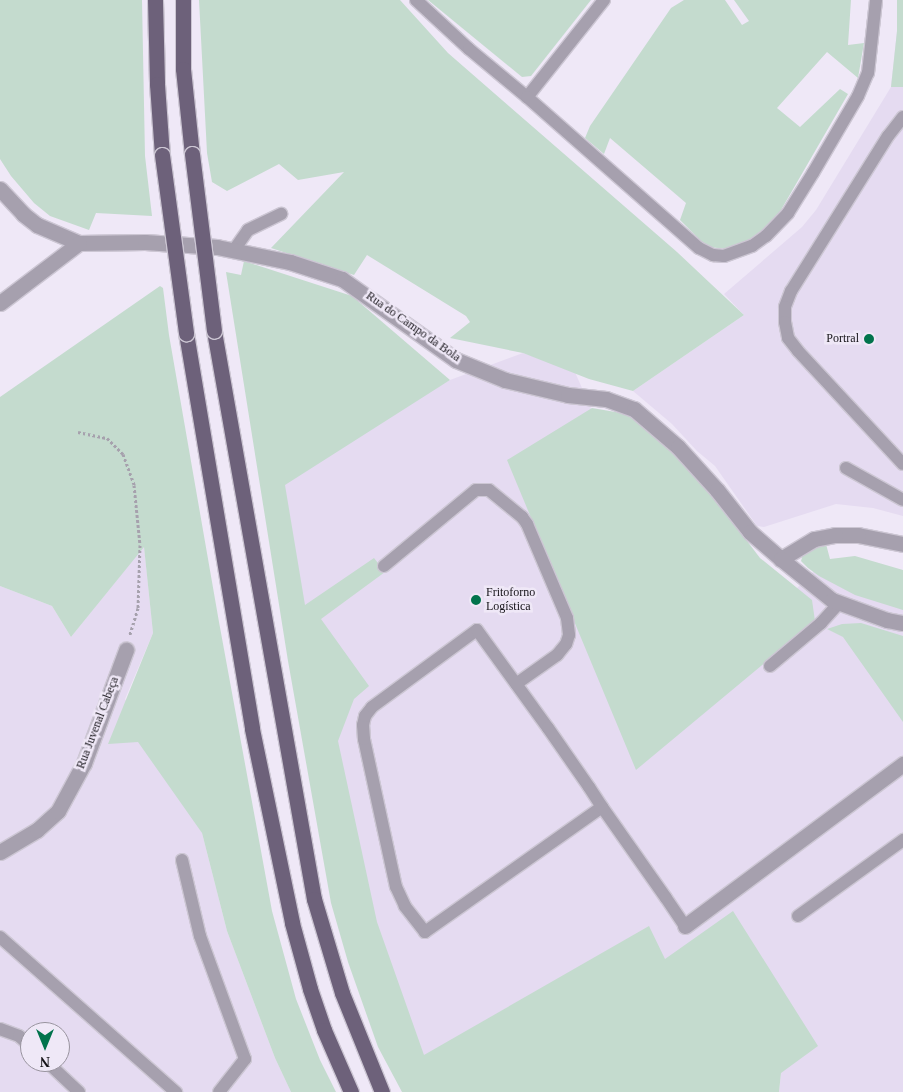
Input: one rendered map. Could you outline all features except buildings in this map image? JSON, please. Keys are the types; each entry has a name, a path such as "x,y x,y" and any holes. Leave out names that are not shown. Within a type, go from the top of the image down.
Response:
{"main road":[{"path":"155,0 157,84 162,156 186,333 251,720 292,923 316,1006 341,1072 351,1092"},
{"path":"182,0 183,60 192,154 214,331 314,899 342,993 382,1092"}],"street":[{"name":"Rua do Campo da Bola","path":"0,189 23,214 37,225 79,243 145,242 234,250 290,262 342,279 456,360 505,380 568,395 606,399 634,409 678,447 717,490 750,532 781,559 839,603 887,620 903,623"},
{"path":"0,302 79,243"},
{"path":"781,559 814,540 836,535 858,535 903,544"},
{"name":"Rua Juvenal Cabeça","path":"0,852 37,830 58,812 84,763 126,650"},
{"path":"685,926 903,764"}],"lane":[{"path":"416,0 469,49 527,97 698,248 718,256 737,253 766,236 788,213 858,96 868,73 876,0"},
{"path":"527,97 604,0"},
{"path":"903,117 888,136 791,291 785,307 788,338 903,464"},
{"path":"234,250 248,230 281,214"},
{"path":"846,468 903,500"},
{"path":"384,566 476,490 489,490 522,517 527,524 567,618 569,636 566,644 557,655 516,684"},
{"path":"770,666 821,623 839,603"},
{"path":"602,806 425,932 405,906 396,887 364,739 363,725 365,716 372,707 477,630 602,806 685,926"},
{"path":"798,916 903,840"},
{"path":"182,860 200,936 245,1059 219,1092"},
{"path":"0,937 176,1092"},
{"path":"0,1029 20,1037"},
{"path":"58,1072 79,1092"}],"path":[{"path":"78,432 107,438 123,454 134,485 140,545 138,608 126,650"}],"shaded area":[{"path":"897,0 903,0 903,516 873,508 836,504 764,527 757,526 715,466 697,451 672,424 633,391 744,315 724,294 802,227 816,210 891,87 897,31"},
{"path":"523,353 574,370 594,415 646,740 817,568 903,600 903,1092 779,1092 781,1073 424,1063 371,926 274,480 450,380"},
{"path":"144,546 153,633 125,699 202,833 227,931 275,1058 291,1092 0,1092 0,586 52,606 71,637"}],"green space":[{"path":"0,0 142,0 145,156 152,216 96,213 89,230 50,216 34,203 11,176 0,159"},
{"path":"199,0 400,0 448,53 677,252 744,315 633,391 589,379 523,353 450,338 470,322 466,316 367,255 354,275 271,248 344,172 298,180 279,164 227,191 212,182 207,153"},
{"path":"428,0 591,0 531,76 522,77"},
{"path":"684,0 725,0 742,25 749,21 734,0 851,0 848,45 864,43 858,78 827,52 777,108 800,127 840,89 848,94 781,210 769,225 750,239 729,249 707,247 680,220 686,203 610,138 604,154 585,138 590,126 671,8"},
{"path":"897,0 903,0 903,87 891,87 897,31"},
{"path":"244,261 352,296 450,380 285,485 305,605 374,558 385,572 321,619 369,686 354,699 338,741 377,922 424,1055 649,926 665,959 733,911 818,1046 781,1073 779,1092 402,1092 378,1047 348,962 331,903 288,661 226,272 241,275"},
{"path":"160,286 163,288 169,335 219,622 272,911 296,999 320,1060 336,1092 291,1092 275,1058 227,931 202,833 138,742 108,744 153,633 144,547 71,637 52,606 0,586 0,397"},
{"path":"592,408 633,415 693,470 760,558 812,600 815,621 636,770 507,460"},
{"path":"826,544 830,559 855,556 903,570 903,610 855,595 819,576 801,561 804,551"},
{"path":"861,623 903,636 903,722 843,637 827,629 842,624"}],"place":[{"name":"Portral","path":"869,339"},
{"name":"Fritoforno Logística","path":"476,600"}]}
